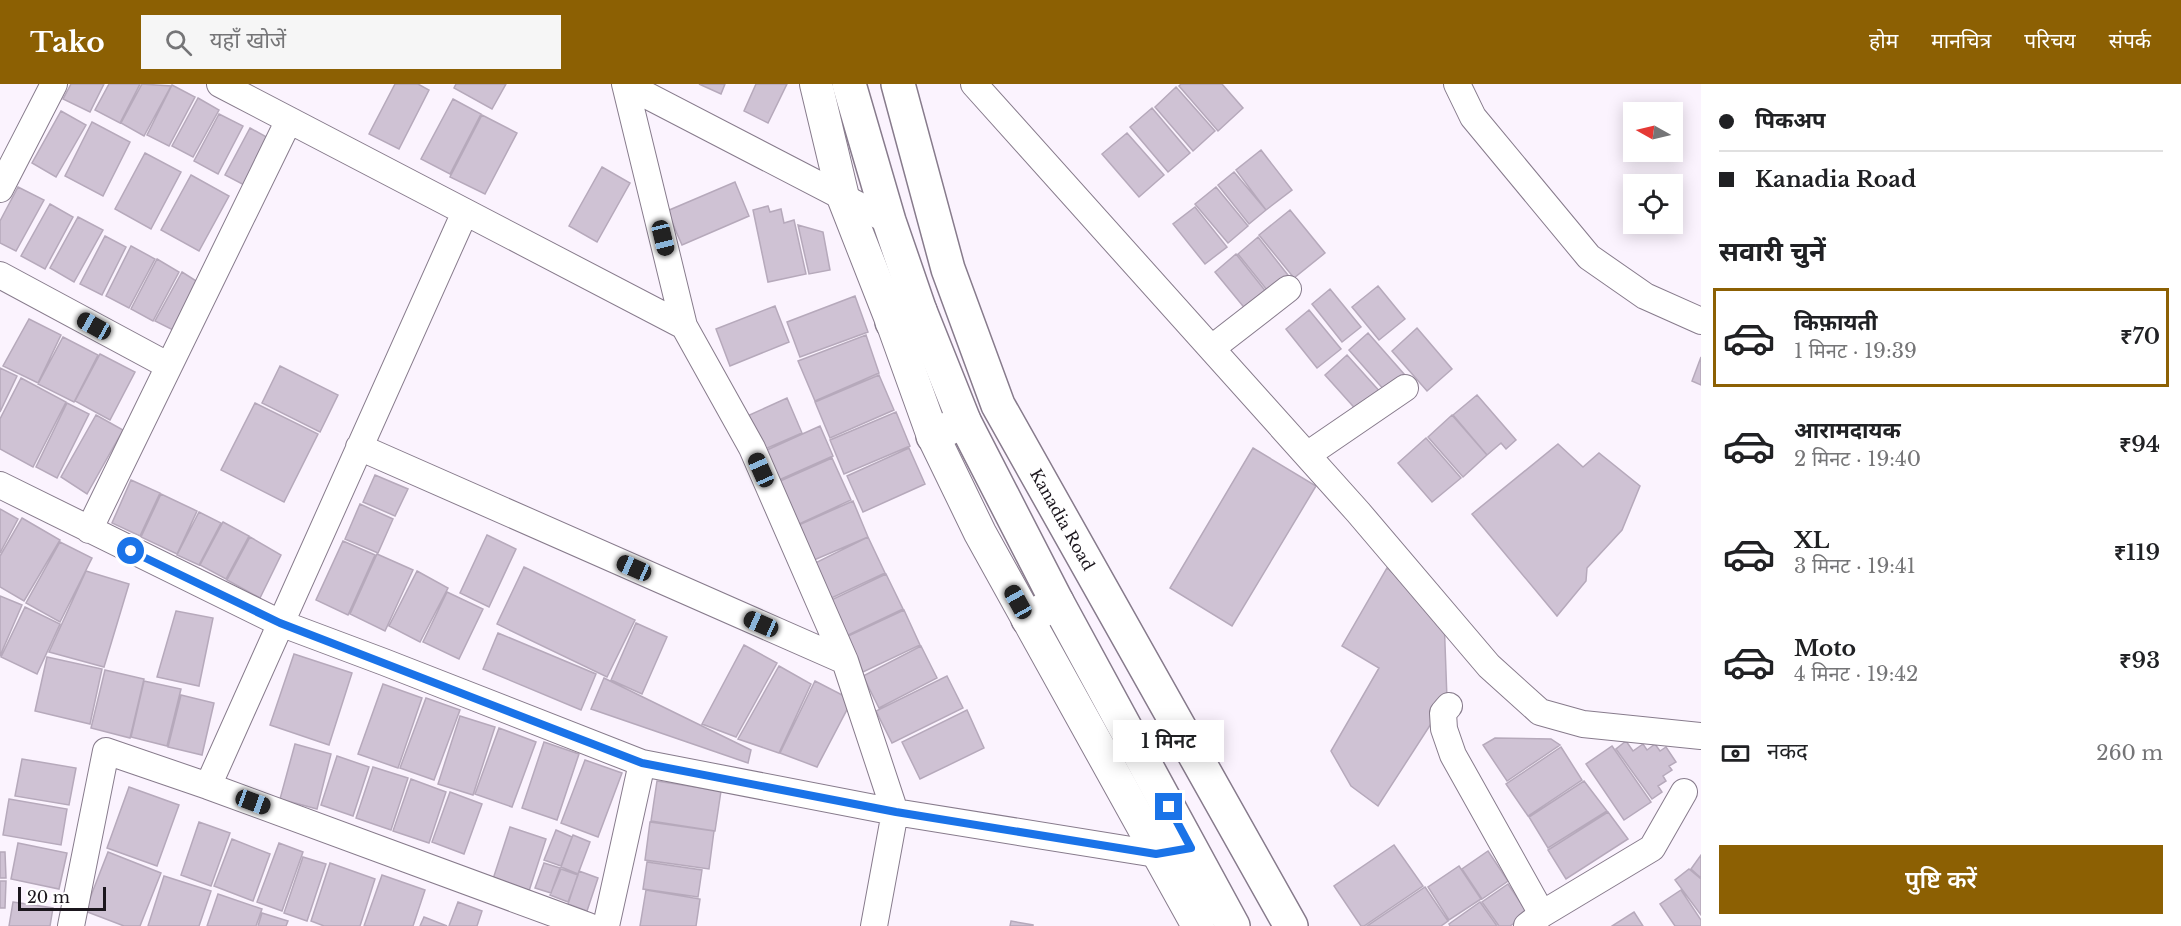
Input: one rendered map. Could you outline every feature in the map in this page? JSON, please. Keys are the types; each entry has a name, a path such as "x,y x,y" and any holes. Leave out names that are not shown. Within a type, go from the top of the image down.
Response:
{"main road":[{"path":"849,84 889,221 906,317 964,421 1057,602 1233,926"},
{"name":"Kanadia Road","path":"898,84 948,269 998,405 1292,926"},
{"path":"933,436 964,421"},
{"path":"1028,619 1057,602"}],"street":[{"path":"0,189 54,84"},
{"path":"220,84 684,326"},
{"path":"625,84 889,221"},
{"path":"625,84 684,326 752,448 845,661 896,812 874,926"},
{"path":"816,84 843,197 906,317 933,436 980,533 1156,854 1198,926"},
{"path":"974,84 1358,512 1489,666 1540,712 1583,724 1701,736"},
{"path":"1457,84 1473,117 1589,257 1645,296 1701,321"},
{"path":"89,530 289,120"},
{"path":"208,786 465,212"},
{"path":"0,275 169,366"},
{"path":"1212,348 1288,289"},
{"path":"1307,455 1405,388"},
{"path":"359,447 845,661"},
{"path":"0,485 280,623 642,763 896,812 1156,854 1191,848"},
{"path":"1449,706 1443,712 1444,729 1453,755 1535,920 1652,848 1684,792"},
{"path":"71,926 106,751 208,786 588,926"},
{"path":"606,926 642,763"}],"building":[{"path":"71,84 104,84 90,112 63,99"},
{"path":"109,84 140,84 120,123 95,110"},
{"path":"142,84 171,86 144,136 121,123"},
{"path":"395,84 418,84 429,90 399,149 369,134"},
{"path":"456,84 506,84 492,109 454,88"},
{"path":"699,84 725,84 721,94"},
{"path":"756,84 787,84 768,123 744,111"},
{"path":"1181,84 1222,84 1243,108 1218,131 1179,86"},
{"path":"172,85 195,97 169,146 147,135"},
{"path":"1176,87 1215,131 1193,151 1155,107"},
{"path":"198,98 219,110 193,157 172,146"},
{"path":"453,99 481,114 450,174 421,159"},
{"path":"1152,108 1190,153 1168,172 1130,127"},
{"path":"61,111 86,125 56,177 32,163"},
{"path":"219,114 243,126 218,174 194,161"},
{"path":"482,115 517,133 485,194 450,177"},
{"path":"92,122 130,142 103,196 65,176"},
{"path":"250,128 272,140 248,187 225,175"},
{"path":"1127,133 1164,175 1139,197 1102,154"},
{"path":"1261,150 1292,190 1266,210 1236,170"},
{"path":"145,153 181,172 151,229 115,209"},
{"path":"602,167 630,183 597,242 569,226"},
{"path":"1234,172 1266,210 1249,224 1218,185"},
{"path":"191,175 229,196 199,251 161,230"},
{"path":"735,182 749,216 682,245 667,211"},
{"path":"18,187 44,200 16,251 0,243 0,221"},
{"path":"1216,187 1248,226 1228,243 1195,204"},
{"path":"50,204 73,217 45,269 21,256"},
{"path":"768,206 770,212 781,209 784,223 794,220 806,274 768,282 753,210"},
{"path":"1195,207 1227,247 1205,264 1173,224"},
{"path":"1290,210 1325,253 1294,278 1259,235"},
{"path":"78,217 103,230 74,282 50,268"},
{"path":"798,225 823,232 830,270 809,274"},
{"path":"105,236 126,247 102,295 80,284"},
{"path":"1258,237 1291,279 1271,295 1238,254"},
{"path":"131,246 155,259 129,308 106,296"},
{"path":"1236,254 1267,293 1247,311 1215,272"},
{"path":"157,259 179,272 153,321 131,309"},
{"path":"182,272 201,284 179,333 155,321"},
{"path":"1378,286 1405,319 1379,340 1352,307"},
{"path":"1330,289 1361,327 1342,342 1312,304"},
{"path":"855,296 868,332 800,357 787,322"},
{"path":"775,306 789,342 730,366 716,329"},
{"path":"1309,310 1341,349 1317,368 1286,329"},
{"path":"29,319 61,335 38,383 3,366"},
{"path":"1417,328 1452,369 1427,391 1392,351"},
{"path":"1368,333 1404,374 1385,391 1349,350"},
{"path":"866,335 879,373 815,401 798,361"},
{"path":"63,337 98,355 74,402 38,384"},
{"path":"100,354 135,372 110,420 75,401"},
{"path":"1347,355 1382,394 1360,414 1325,375"},
{"path":"1701,357 1701,385 1692,381"},
{"path":"280,366 338,395 320,432 262,403"},
{"path":"0,368 17,376 0,412"},
{"path":"879,375 894,410 830,438 815,402"},
{"path":"21,378 66,402 33,467 0,449 0,419"},
{"path":"1477,395 1516,440 1506,449 1501,443 1487,455 1453,415"},
{"path":"787,398 802,433 758,452 743,418"},
{"path":"67,403 89,414 57,478 36,467"},
{"path":"255,403 318,434 284,502 221,470"},
{"path":"896,412 910,446 844,474 830,440"},
{"path":"96,415 123,430 87,494 61,477"},
{"path":"1452,415 1487,455 1463,477 1428,437"},
{"path":"820,426 833,456 779,480 767,450"},
{"path":"1426,438 1461,478 1432,502 1398,463"},
{"path":"1558,444 1583,467 1599,453 1640,486 1622,530 1587,568 1586,581 1557,616 1472,514"},
{"path":"909,448 925,484 863,512 847,476"},
{"path":"1253,448 1316,486 1232,626 1170,588"},
{"path":"832,458 851,500 797,525 778,482"},
{"path":"375,475 408,489 395,516 363,502"},
{"path":"131,480 160,493 140,536 112,523"},
{"path":"161,494 197,511 177,554 141,537"},
{"path":"853,501 868,537 807,563 792,528"},
{"path":"360,504 393,519 378,553 345,539"},
{"path":"0,509 18,519 0,553"},
{"path":"199,512 221,523 199,565 177,555"},
{"path":"22,518 60,540 24,601 0,587 0,556"},
{"path":"223,522 249,536 226,579 200,565"},
{"path":"487,535 516,549 489,607 460,593"},
{"path":"250,537 281,555 260,598 227,580"},
{"path":"868,537 885,573 825,601 809,566"},
{"path":"343,541 375,555 348,615 316,600"},
{"path":"60,542 92,558 60,622 26,603"},
{"path":"377,554 413,570 385,631 350,614"},
{"path":"524,567 635,620 607,677 497,624"},
{"path":"1387,568 1444,617 1447,699 1378,806 1351,786 1331,751 1379,668 1342,646"},
{"path":"86,571 129,584 104,667 49,652"},
{"path":"417,571 448,588 420,642 389,626"},
{"path":"886,574 903,609 844,637 827,602"},
{"path":"447,592 483,609 459,659 423,642"},
{"path":"0,596 22,605 0,656"},
{"path":"25,607 60,624 37,674 1,657"},
{"path":"904,610 920,645 863,672 846,637"},
{"path":"176,611 213,618 199,686 157,677"},
{"path":"636,623 667,637 642,694 611,680"},
{"path":"498,633 596,674 581,710 483,669"},
{"path":"744,645 777,663 736,737 702,724"},
{"path":"921,646 937,678 879,708 863,676"},
{"path":"294,654 352,673 329,745 270,725"},
{"path":"47,657 102,669 90,724 35,711"},
{"path":"779,666 811,684 779,753 738,739"},
{"path":"105,670 144,679 130,738 91,728"},
{"path":"947,676 963,708 892,743 876,711"},
{"path":"604,678 751,750 748,763 591,709"},
{"path":"144,681 181,689 167,746 131,737"},
{"path":"815,681 852,700 817,767 780,753"},
{"path":"383,684 422,698 398,768 358,754"},
{"path":"181,695 214,703 202,755 168,747"},
{"path":"426,698 460,710 434,780 400,768"},
{"path":"967,710 984,748 920,779 902,742"},
{"path":"460,716 495,727 473,795 438,784"},
{"path":"499,728 536,742 512,807 475,794"},
{"path":"1495,738 1551,739 1560,745 1507,781 1483,745"},
{"path":"1626,741 1633,751 1643,744 1647,750 1655,744 1660,751 1666,747 1676,762 1669,766 1672,770 1663,776 1666,781 1658,786 1662,792 1652,799 1616,749"},
{"path":"544,742 579,754 557,820 522,808"},
{"path":"295,744 331,754 317,809 280,799"},
{"path":"1612,746 1651,802 1624,820 1586,764"},
{"path":"1561,747 1582,780 1528,816 1506,784"},
{"path":"337,756 369,767 353,816 321,805"},
{"path":"22,759 76,768 69,805 15,796"},
{"path":"585,760 622,773 598,837 561,823"},
{"path":"373,767 408,778 391,830 356,818"},
{"path":"411,779 446,792 429,843 393,831"},
{"path":"657,781 721,791 715,831 651,821"},
{"path":"1584,781 1607,811 1548,848 1529,817"},
{"path":"129,787 179,805 157,866 107,848"},
{"path":"450,792 482,804 464,854 432,842"},
{"path":"9,799 67,809 61,845 3,835"},
{"path":"1608,812 1628,839 1566,879 1548,850"},
{"path":"199,822 230,833 211,886 181,875"},
{"path":"650,822 714,831 709,869 645,860"},
{"path":"510,827 546,839 529,891 493,879"},
{"path":"556,830 572,837 561,866 544,860"},
{"path":"573,835 590,842 578,874 561,867"},
{"path":"232,839 270,854 253,901 214,886"},
{"path":"18,843 67,853 59,889 11,879"},
{"path":"279,843 303,852 282,911 257,902"},
{"path":"1394,845 1423,886 1361,926 1334,886"},
{"path":"1488,851 1508,881 1482,899 1462,869"},
{"path":"0,852 5,852 6,878 0,878"},
{"path":"108,852 161,873 140,926 124,926 85,911"},
{"path":"1701,855 1701,878 1691,869"},
{"path":"303,857 326,864 307,921 284,913"},
{"path":"647,862 702,870 698,897 643,889"},
{"path":"330,863 375,879 360,926 324,926 311,921"},
{"path":"544,863 560,868 551,893 535,888"},
{"path":"1459,866 1481,899 1449,920 1428,887"},
{"path":"561,869 578,875 568,902 550,895"},
{"path":"1689,869 1701,879 1701,915 1675,880"},
{"path":"579,871 598,878 587,911 568,904"},
{"path":"382,875 425,890 413,926 364,926"},
{"path":"164,876 211,891 199,926 148,926"},
{"path":"0,881 6,881 5,908 0,908"},
{"path":"1508,884 1528,914 1510,926 1499,926 1482,902"},
{"path":"1425,887 1448,921 1441,926 1367,926"},
{"path":"646,890 700,899 696,926 640,926"},
{"path":"1681,890 1701,920 1701,926 1675,926 1660,904"},
{"path":"218,894 262,909 256,926 207,926"},
{"path":"13,902 53,908 50,926 9,926"},
{"path":"458,902 482,911 477,926 449,926"},
{"path":"1480,902 1497,926 1450,926 1449,924"},
{"path":"1634,912 1643,926 1612,926"},
{"path":"262,913 288,921 286,926 258,926"},
{"path":"424,917 447,926 420,926"},
{"path":"1011,921 1033,925 1033,926 1010,926"}],"route":[{"path":"131,551 280,623 642,763 896,812 1156,854 1191,848 1169,807"}]}
